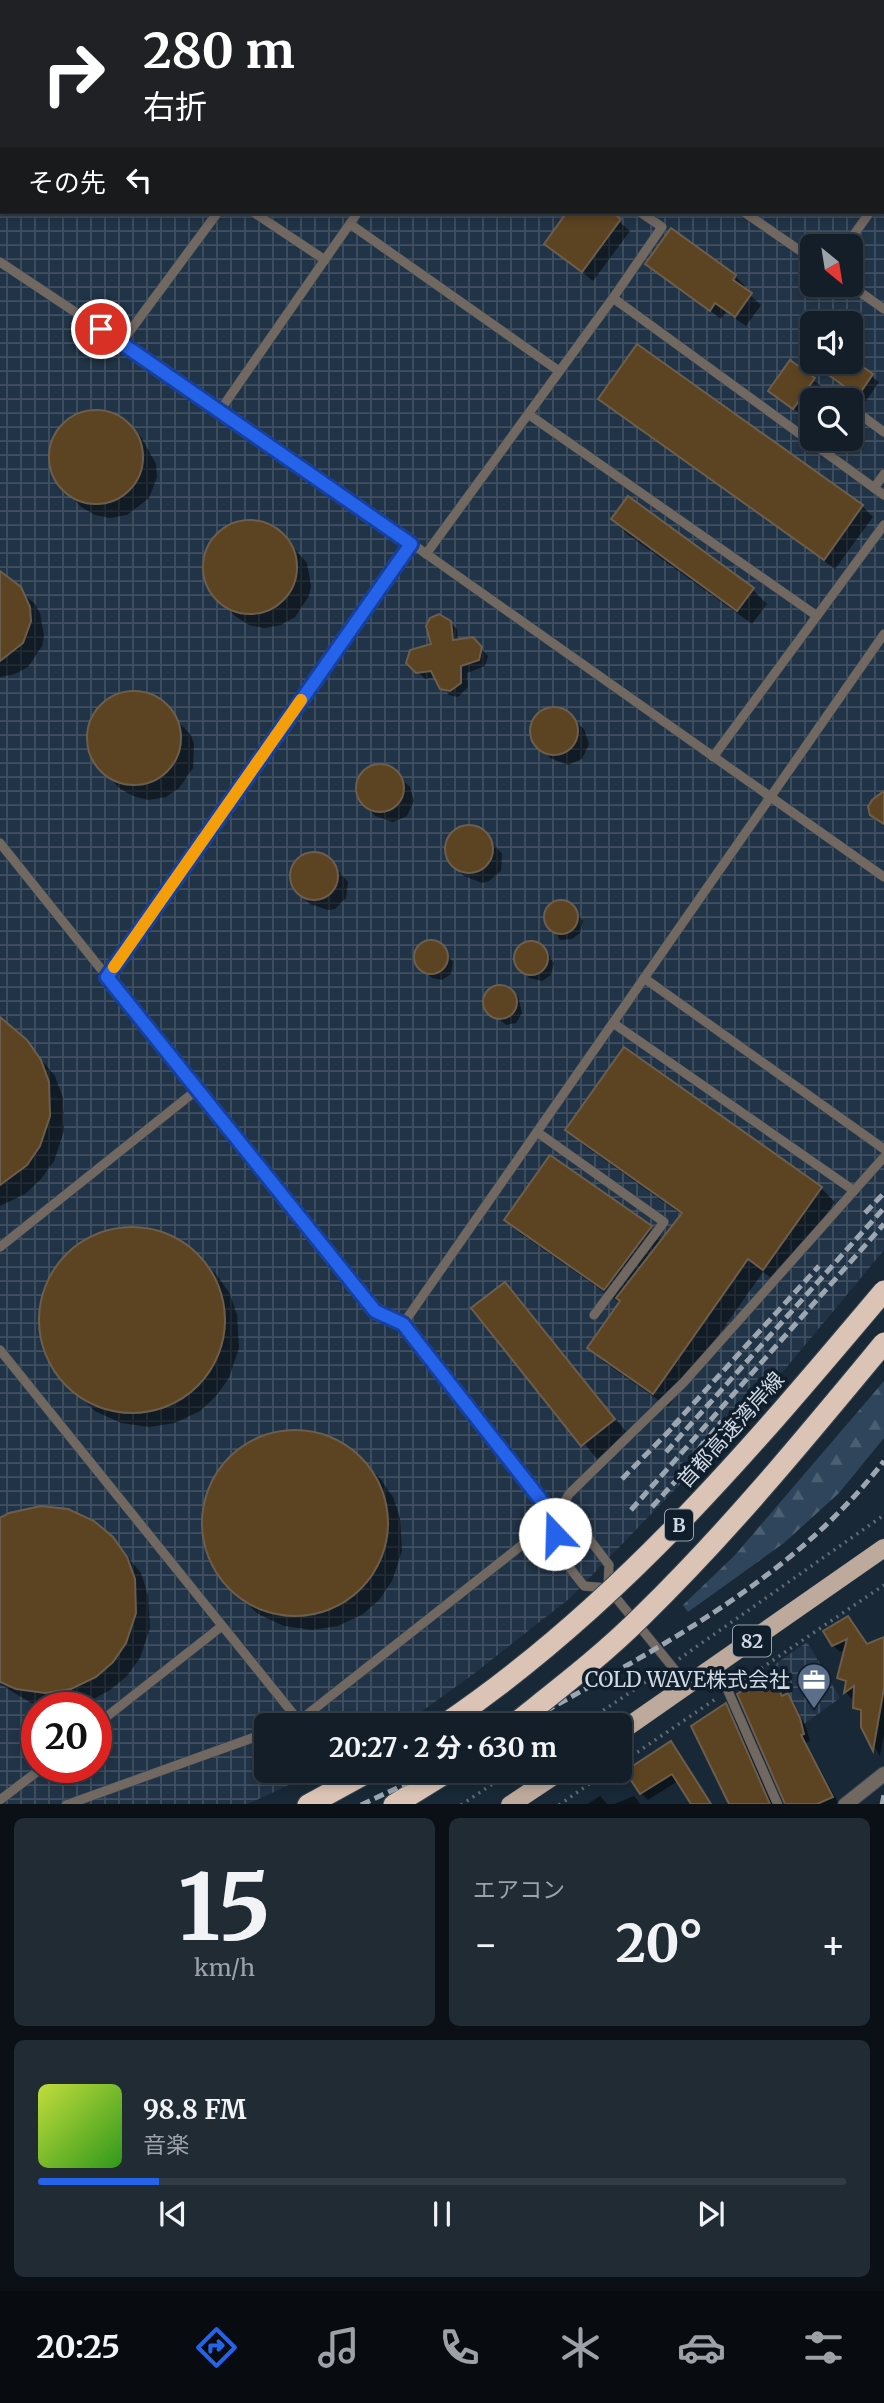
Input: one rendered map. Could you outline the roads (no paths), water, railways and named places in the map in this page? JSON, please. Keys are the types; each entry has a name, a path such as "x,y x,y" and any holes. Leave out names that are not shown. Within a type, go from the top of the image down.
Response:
{"highway":[{"name":"首都高速湾岸線","path":"460,1713 532,1662 667,1537 795,1397 884,1292"},
{"name":"B","path":"528,1713 599,1657 644,1615 795,1450 884,1343"},
{"path":"308,1804 347,1783"},
{"path":"394,1804 429,1783"}],"main road":[{"name":"82","path":"632,1724 884,1548"},
{"path":"510,1804 542,1783"}],"street":[{"path":"845,1804 884,1774"}],"lane":[{"path":"121,343 217,214"},
{"path":"256,214 325,260"},
{"path":"220,410 356,214"},
{"path":"426,554 662,227 643,214"},
{"path":"747,214 800,251"},
{"path":"854,234 869,214"},
{"path":"349,224 559,371"},
{"path":"0,262 220,410 884,877"},
{"path":"863,294 884,309"},
{"path":"613,298 884,495"},
{"path":"528,414 817,616"},
{"path":"863,417 884,432"},
{"path":"874,488 884,474"},
{"path":"713,757 884,525"},
{"path":"107,977 411,544"},
{"path":"403,1324 884,634"},
{"path":"0,843 375,1311 403,1324 555,1518 580,1527 609,1565 608,1588 688,1686"},
{"path":"644,978 884,1149"},
{"path":"613,1023 853,1190"},
{"path":"0,1247 198,1089"},
{"path":"537,1132 664,1222 594,1315"},
{"path":"309,1713 555,1518 569,1494 684,1382 884,1157"},
{"path":"0,1350 293,1713"},
{"path":"555,1518 555,1549 584,1586 608,1588"},
{"path":"112,1712 222,1626"},
{"path":"712,1668 728,1691 778,1804"},
{"path":"66,1804 254,1737"},
{"path":"0,1800 22,1783"}],"railway":[{"path":"865,1213 884,1193"},
{"path":"666,1452 884,1208"},
{"path":"631,1510 884,1224"},
{"path":"673,1426 819,1266"},
{"path":"622,1479 680,1420"},
{"path":"700,1448 722,1421"},
{"path":"652,1507 681,1475 704,1442"},
{"path":"542,1713 668,1642 762,1579 806,1543 847,1504 884,1461"},
{"path":"363,1804 408,1783"},
{"path":"882,1804 884,1795"}],"place":[{"name":"COLD WAVE株式会社","path":"814,1710"}]}
